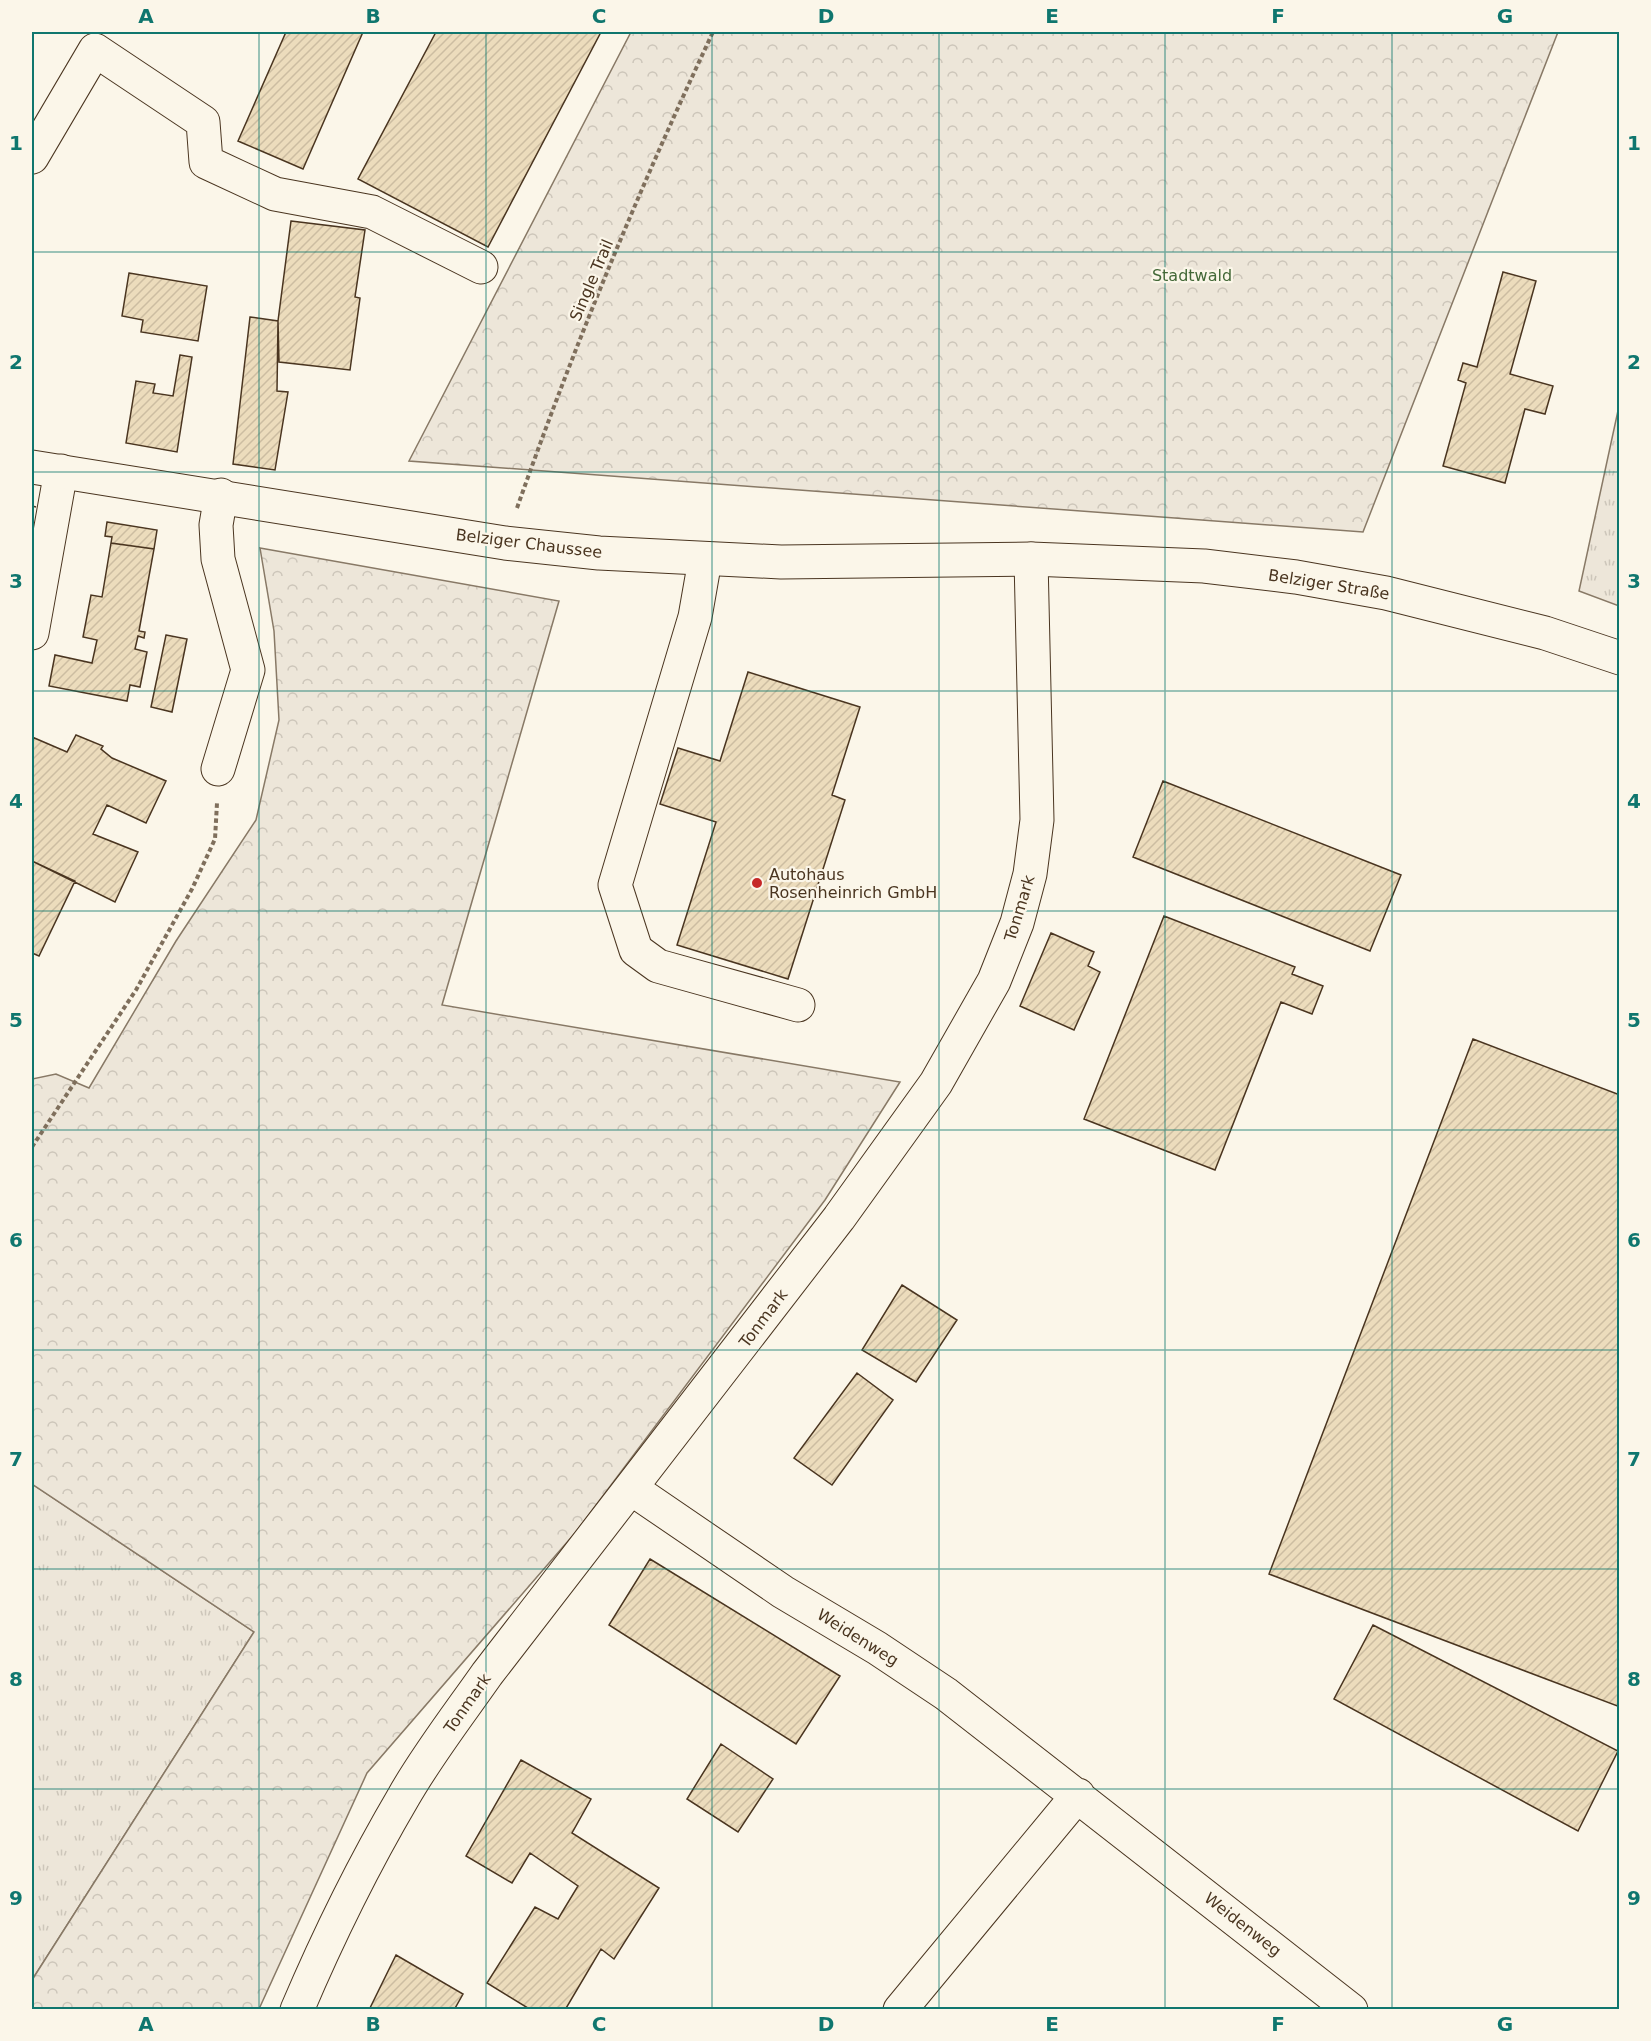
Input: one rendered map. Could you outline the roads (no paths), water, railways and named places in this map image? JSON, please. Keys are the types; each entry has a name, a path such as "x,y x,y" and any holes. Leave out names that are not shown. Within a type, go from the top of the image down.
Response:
{"street":[{"path":"32,157 95,50 203,122 206,162 275,194 372,213 481,267"},
{"path":"32,633 46,469"},
{"name":"Belziger Chaussee","path":"46,469 221,495 504,543 705,560 781,562 1031,559"},
{"path":"218,769 248,670 218,558 216,525 221,495"},
{"name":"Belziger Straße","path":"1031,559 1204,566 1296,577 1386,593 1469,612 1620,658"},
{"name":"Tonmark","path":"297,2010 322,1951 404,1796 487,1674 839,1218 936,1083 994,981 1020,913 1030,874 1037,820 1031,559"},
{"path":"705,560 695,617 615,885 636,950 658,966 798,1005"},
{"name":"Weidenweg","path":"632,1489 783,1592 877,1648 946,1694 1351,2010"},
{"path":"900,2010 1078,1795"}],"place":[{"name":"Autohaus Rosenheinrich GmbH","path":"757,883"}],"park label":[{"name":"Stadtwald","path":"1192,275"}]}
